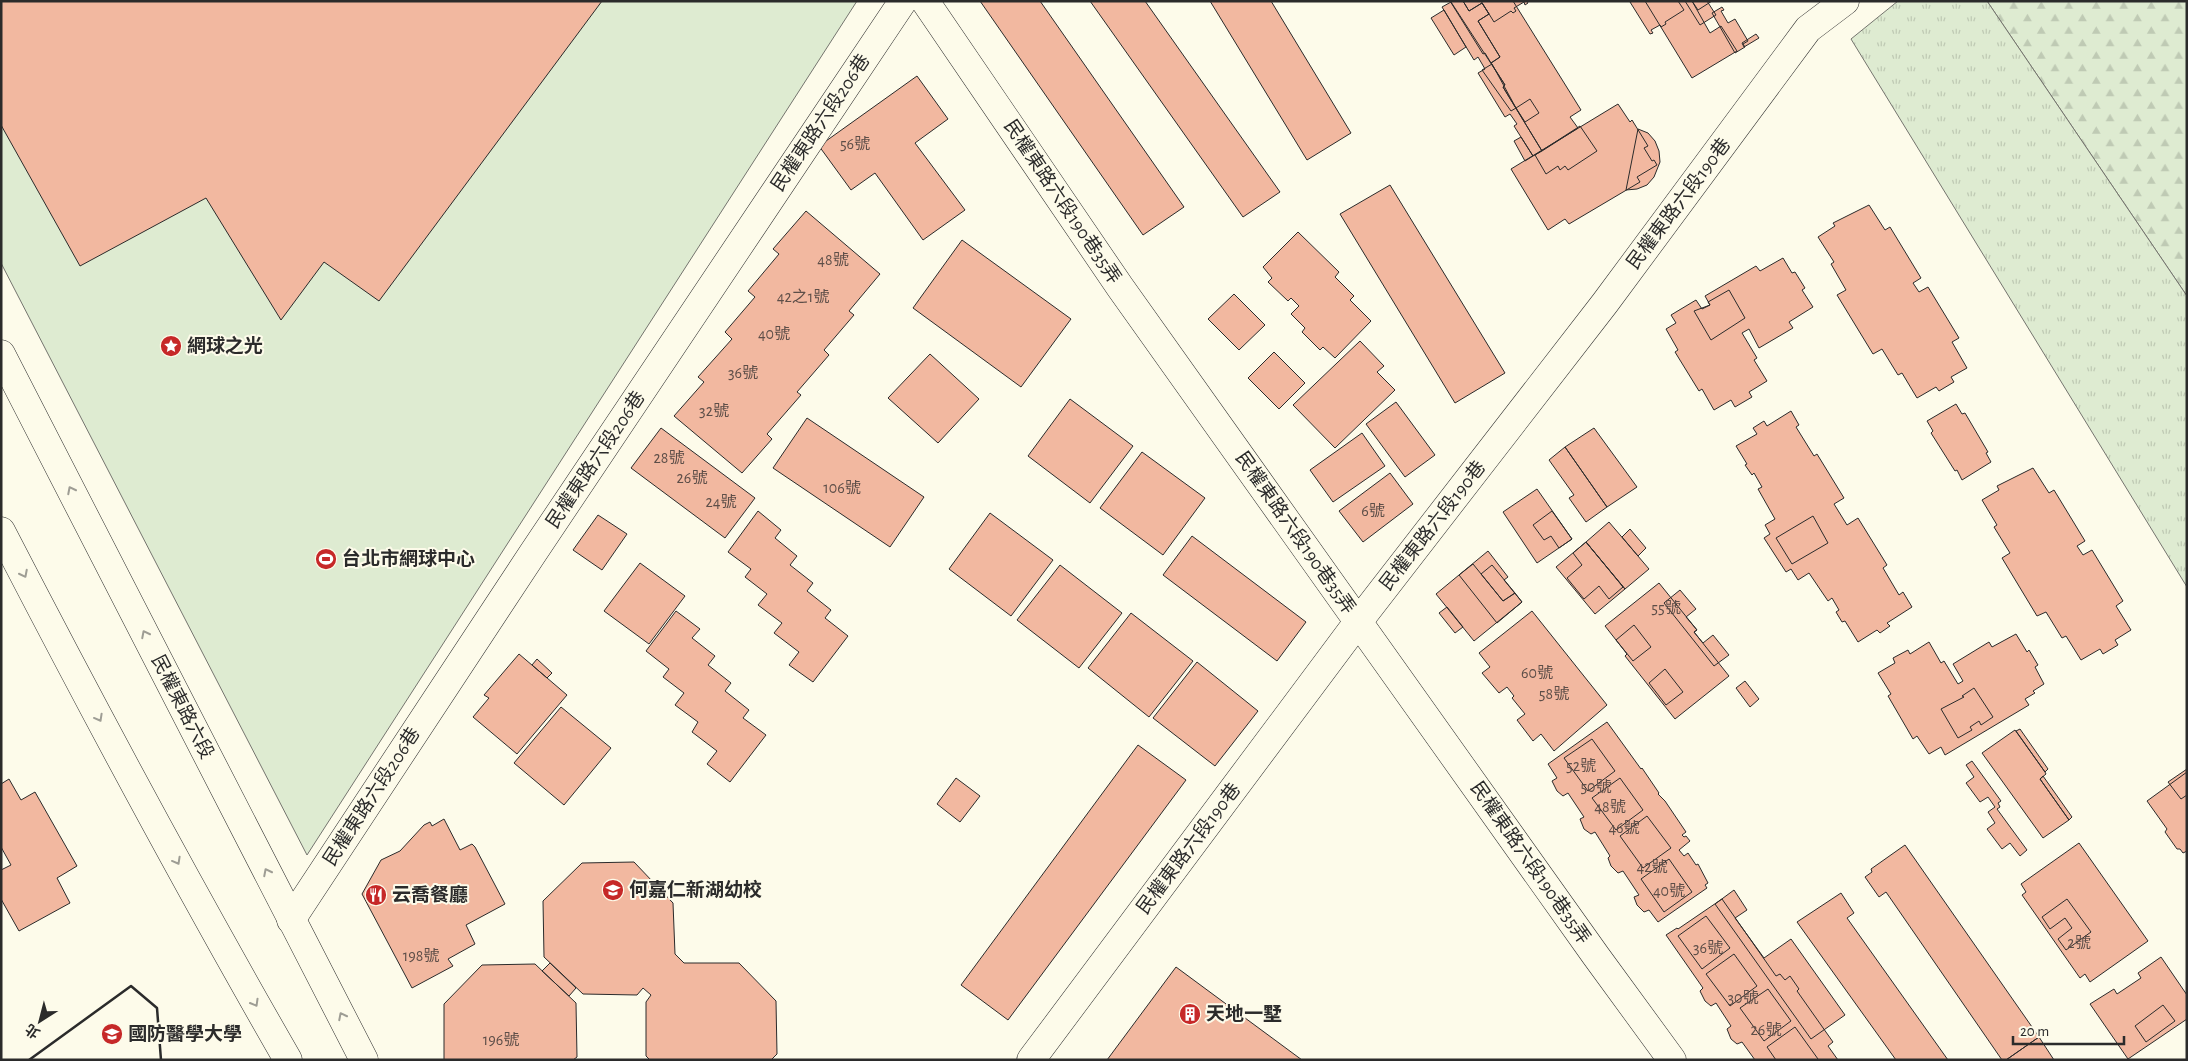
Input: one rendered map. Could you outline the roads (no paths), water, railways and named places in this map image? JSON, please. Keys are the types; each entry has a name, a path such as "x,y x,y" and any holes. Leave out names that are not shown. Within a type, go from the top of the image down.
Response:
{"street":[{"name":"民權東路六段206巷","path":"291,920 533,553 902,1"},
{"name":"民權東路六段190巷35弄","path":"925,1 1120,287 1672,1060"},
{"name":"民權東路六段190巷","path":"1031,1060 1358,622 1600,310 1808,29 1845,1"},
{"name":"民權東路六段","path":"1,354 364,1060"},
{"path":"1,531 77,677 231,960 288,1060"}],"place":[{"name":"網球之光","path":"171,346"},
{"name":"台北市網球中心","path":"326,559"},
{"name":"何嘉仁新湖幼校","path":"613,890"},
{"name":"云喬餐廳","path":"376,895"},
{"name":"天地一墅","path":"1190,1014"},
{"name":"國防醫學大學","path":"112,1034"}]}
